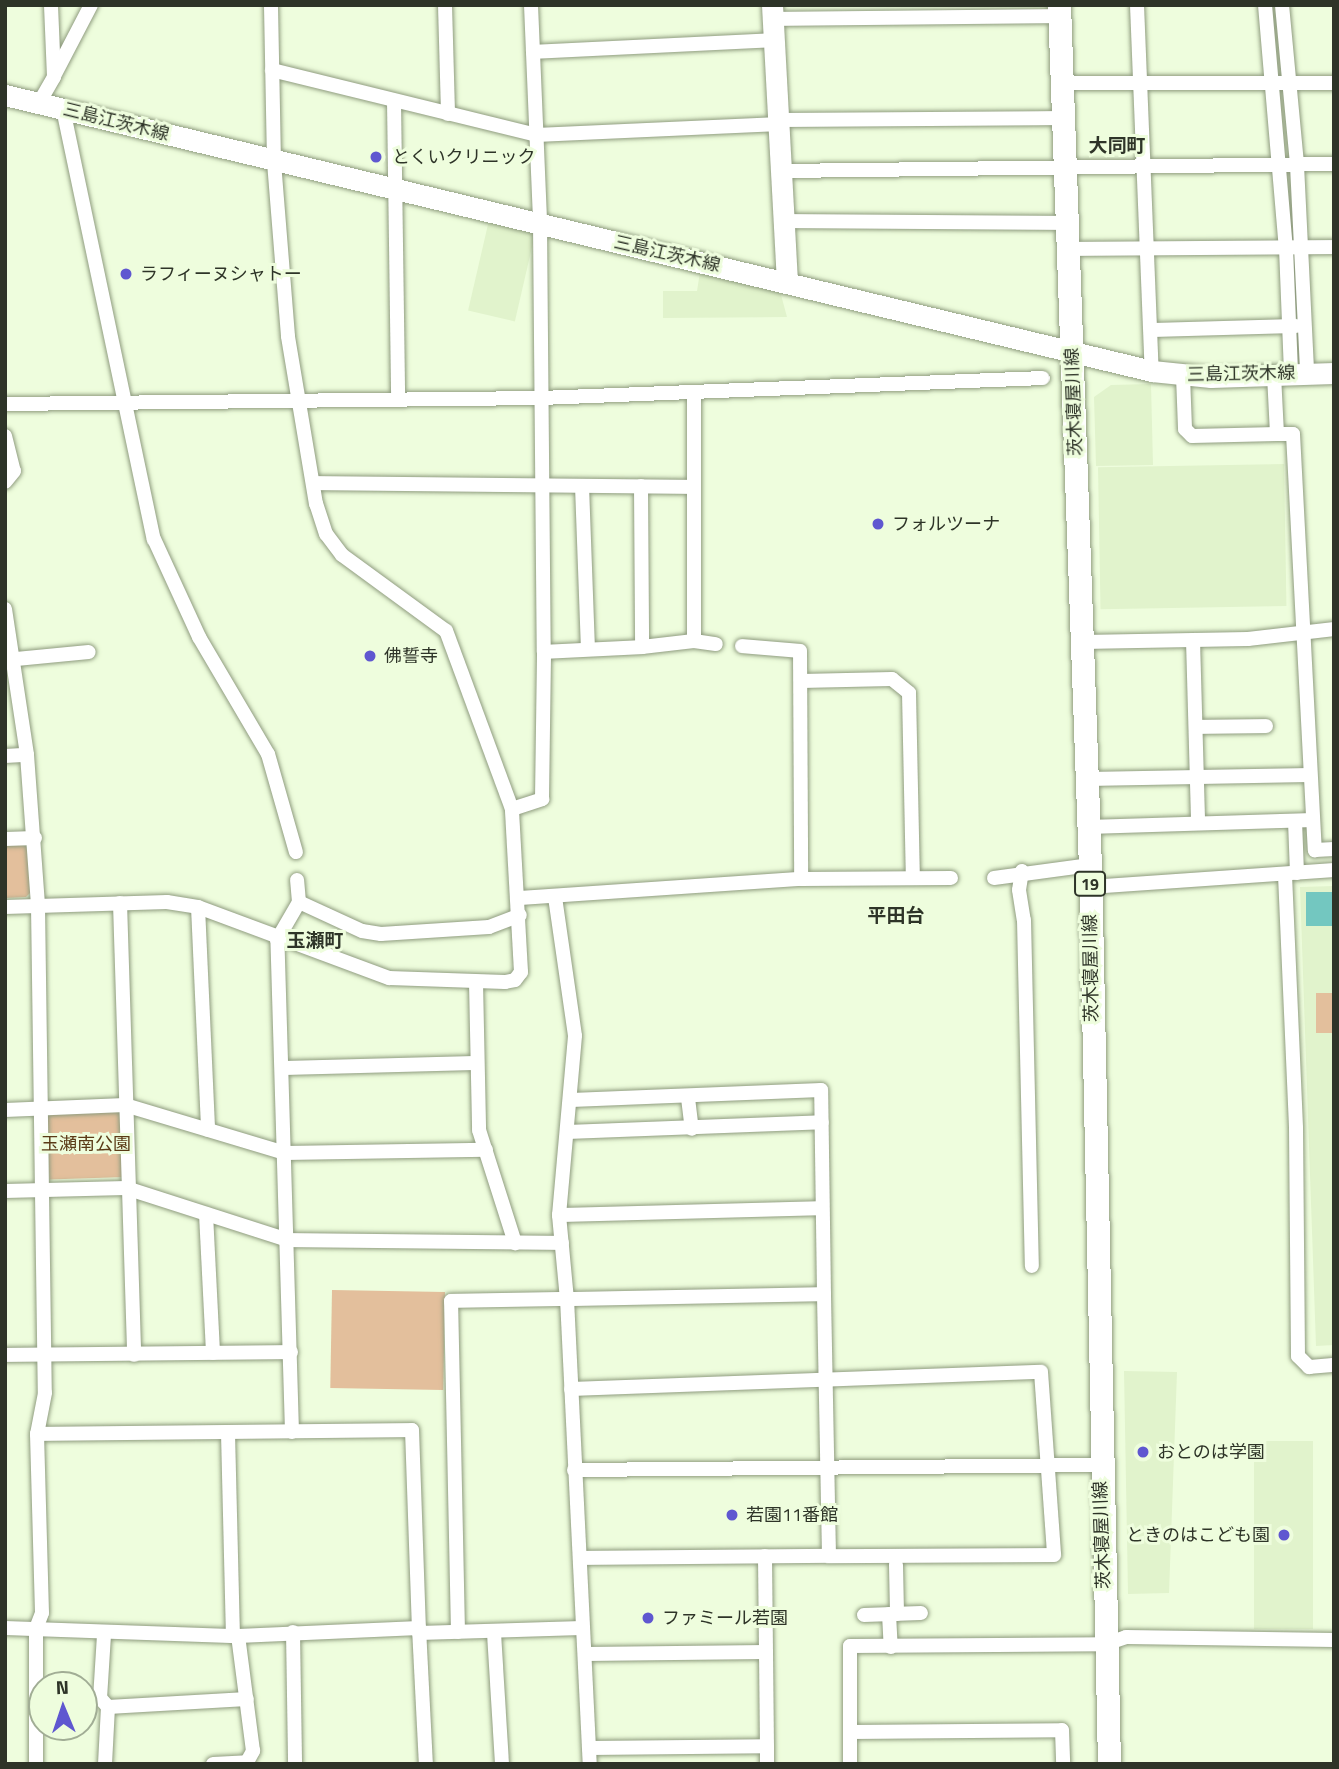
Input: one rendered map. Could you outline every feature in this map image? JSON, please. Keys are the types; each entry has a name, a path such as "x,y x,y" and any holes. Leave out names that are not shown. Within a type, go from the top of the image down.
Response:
{"main road":[{"name":"茨木寝屋川線","path":"1059,11 1090,876 1100,1465 1109,1764"},
{"path":"774,21 788,282"},
{"name":"三島江茨木線","path":"5,95 274,162 788,282 1152,371 1183,376 1334,373"}],"street":[{"path":"51,5 54,77"},
{"path":"39,103 91,5"},
{"path":"5,907 167,902 198,907 277,940 389,978 476,982 520,976 520,898 512,809 446,631 342,555 326,534 313,483 301,399 290,350 274,162 271,5"},
{"path":"445,5 448,114"},
{"path":"512,809 542,799 544,652 540,224 531,5"},
{"path":"1137,5 1152,371"},
{"path":"1265,5 1286,248 1291,374"},
{"path":"1277,434 1306,326 1297,165 1282,5"},
{"path":"533,52 774,21 904,11 1059,11"},
{"path":"272,70 536,135 780,122 1063,118"},
{"path":"1062,83 1334,83"},
{"path":"394,100 398,398"},
{"path":"63,109 154,539 199,637 268,754 296,852"},
{"path":"782,171 1143,169 1334,164"},
{"path":"785,221 1067,223"},
{"path":"1068,250 1334,247"},
{"path":"1150,331 1306,326"},
{"path":"1183,376 1185,429 1192,436 1293,434 1301,632 1315,850 1334,849"},
{"path":"5,404 127,405 301,399 541,398 1043,378"},
{"path":"694,393 694,641"},
{"path":"5,436 14,471 5,482"},
{"path":"313,483 694,487"},
{"path":"583,486 587,648"},
{"path":"641,486 642,647"},
{"path":"5,609 9,660 27,755 38,906 45,1393 37,1434 42,1614 36,1629 36,1764"},
{"path":"1083,642 1193,640 1334,629"},
{"path":"1193,640 1198,823"},
{"path":"544,652 642,647 694,641 716,644"},
{"path":"742,646 800,651 801,879"},
{"path":"9,660 89,652"},
{"path":"801,681 892,679 909,693 913,877"},
{"path":"1196,727 1266,726"},
{"path":"5,756 27,755"},
{"path":"1087,779 1310,775"},
{"path":"1088,827 1313,820"},
{"path":"1295,821 1291,874 1298,1356 1309,1367 1334,1365"},
{"path":"5,839 35,838"},
{"path":"994,878 1022,872 1090,876 1291,874 1334,870"},
{"path":"1022,872 1032,1266"},
{"path":"520,898 801,879 951,878"},
{"path":"292,1432 277,940 299,902 298,880"},
{"path":"555,897 575,1036 559,1215 567,1299 590,1764"},
{"path":"299,902 362,931 381,934 489,927 520,915"},
{"path":"120,904 126,1188 134,1355"},
{"path":"198,907 208,1130"},
{"path":"476,982 479,1130 515,1243"},
{"path":"282,1068 477,1063"},
{"path":"571,1100 688,1098 821,1090 829,1556"},
{"path":"688,1098 692,1129"},
{"path":"5,1110 125,1105 285,1153 486,1150"},
{"path":"566,1132 821,1122"},
{"path":"5,1191 126,1188 288,1240 562,1242"},
{"path":"559,1215 821,1208"},
{"path":"206,1214 213,1353"},
{"path":"458,1632 451,1301 824,1294"},
{"path":"5,1355 291,1352"},
{"path":"570,1388 1041,1372 1054,1555 580,1558"},
{"path":"37,1434 412,1430 426,1764"},
{"path":"213,1764 247,1762 253,1751 247,1699 235,1636 228,1433"},
{"path":"574,1469 1100,1465"},
{"path":"765,1556 767,1764"},
{"path":"891,1647 896,1565"},
{"path":"864,1615 921,1613"},
{"path":"5,1628 104,1635 235,1636 293,1632 494,1633 582,1628"},
{"path":"293,1632 295,1764"},
{"path":"494,1633 502,1764"},
{"path":"104,1635 100,1698 108,1707 105,1764"},
{"path":"850,1764 850,1646 1106,1644 1126,1637 1334,1640"},
{"path":"585,1654 766,1652"},
{"path":"108,1707 247,1699"},
{"path":"850,1732 1062,1730 1063,1764"},
{"path":"589,1748 767,1746"}],"shaded area":[{"path":"489,220 536,231 515,321 468,311"},
{"path":"700,272 780,291 787,317 663,318 663,291 697,291"},
{"path":"1151,384 1153,465 1096,466 1094,397 1111,385"},
{"path":"1284,464 1286,606 1101,609 1098,467"},
{"path":"1334,886 1334,1345 1316,1346 1300,887"},
{"path":"1124,1371 1177,1372 1169,1593 1128,1594"},
{"name":"ときのはこども園","path":"1254,1441 1313,1441 1313,1629 1254,1629"}],"green space":[{"path":"5,845 24,845 30,849 31,892 26,897 5,898"},
{"path":"1316,993 1334,993 1334,1033 1316,1033"},
{"name":"玉瀬南公園","path":"123,1108 125,1177 49,1180 47,1111"},
{"path":"332,1290 445,1292 443,1390 330,1388"}],"water":[{"path":"1306,892 1334,892 1334,926 1306,926"}],"place":[{"name":"とくいクリニック","path":"376,157"},
{"name":"ラフィーヌシャトー","path":"126,274"},
{"name":"フォルツーナ","path":"878,524"},
{"name":"佛誓寺","path":"370,656"},
{"name":"おとのは学園","path":"1143,1452"},
{"name":"若園11番館","path":"732,1515"},
{"name":"ときのはこども園","path":"1284,1535"},
{"name":"ファミール若園","path":"648,1618"}],"district":[{"name":"大同町","path":"1117,145"},
{"name":"平田台","path":"896,915"},
{"name":"玉瀬町","path":"315,940"}]}
